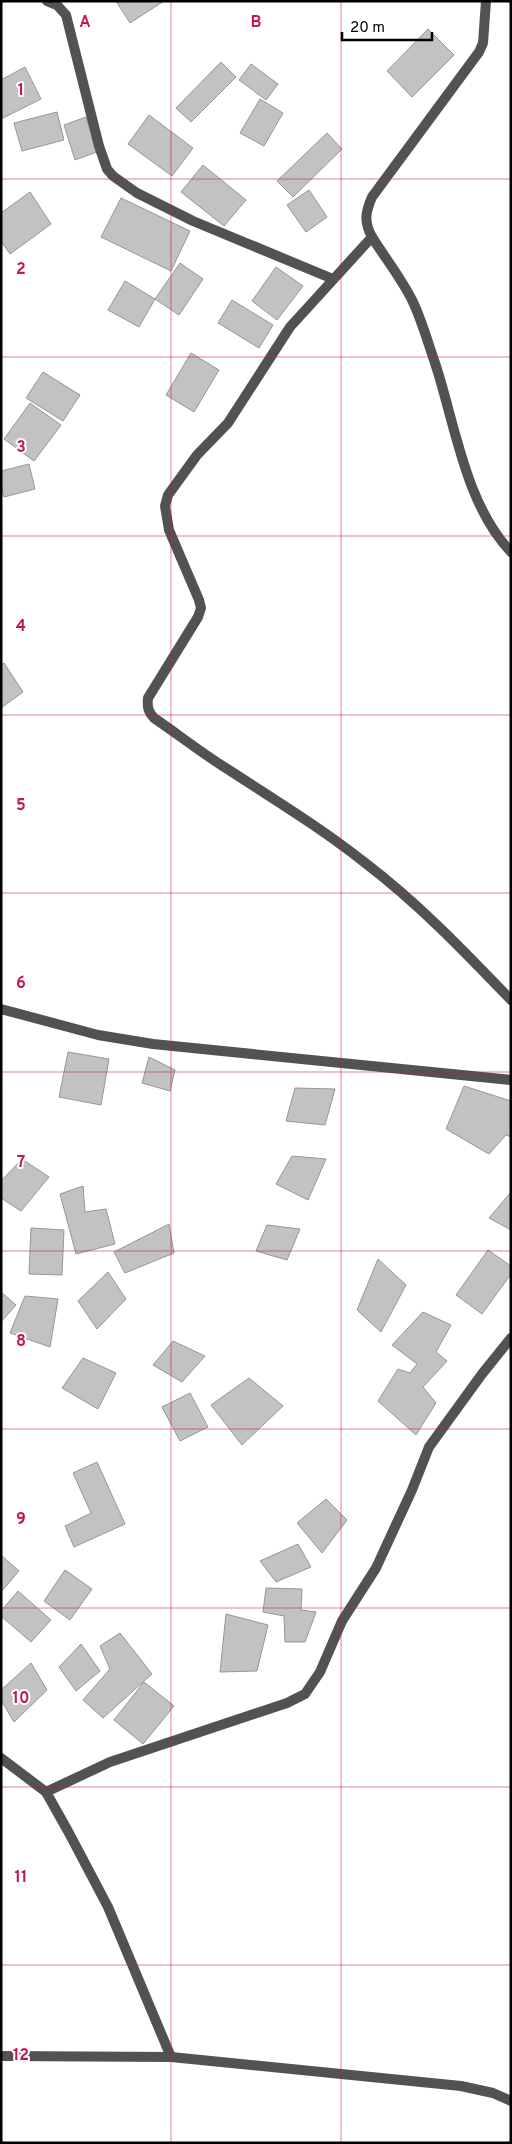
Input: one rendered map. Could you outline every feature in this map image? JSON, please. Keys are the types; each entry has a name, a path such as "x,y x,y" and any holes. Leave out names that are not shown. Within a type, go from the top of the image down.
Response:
{"street":[{"path":"48,1 57,5 66,15 99,146 107,169 114,176 137,193 193,221 333,279"},
{"path":"486,1 483,43 479,52 372,197 365,218 367,228 372,237 412,301 435,362 478,502 511,552"},
{"path":"372,237 290,327 228,423 197,455 168,495 165,506 169,530 201,608 198,617 148,698 148,709 154,718 320,828 366,863 424,912 511,1000"},
{"path":"1,1010 98,1035 153,1044 511,1080"},
{"path":"46,1792 110,1762 287,1703 305,1694 320,1672 342,1622 376,1568 429,1448 476,1381 511,1338"},
{"path":"1,1758 46,1792 108,1907 171,2057"},
{"path":"1,2056 171,2057 461,2086 493,2094 511,2101"}],"building":[{"path":"116,1 164,1 130,23"},
{"path":"428,29 454,55 412,97 387,71"},
{"path":"221,62 236,77 191,122 176,108"},
{"path":"251,64 278,84 266,100 239,80"},
{"path":"25,67 41,99 1,119 1,80"},
{"path":"260,99 283,113 264,146 240,133"},
{"path":"57,112 64,140 22,151 14,123"},
{"path":"149,115 193,148 172,176 128,144"},
{"path":"86,117 97,152 75,160 64,125"},
{"path":"327,133 342,149 293,197 277,181"},
{"path":"203,165 246,200 224,226 181,192"},
{"path":"309,190 327,217 306,232 287,205"},
{"path":"30,192 51,224 10,254 1,241 1,213"},
{"path":"121,198 190,231 171,271 101,237"},
{"path":"180,263 203,279 179,315 155,299"},
{"path":"276,267 303,286 277,320 252,301"},
{"path":"125,281 155,299 139,327 108,310"},
{"path":"232,300 273,325 259,348 218,323"},
{"path":"191,353 219,370 194,412 166,395"},
{"path":"43,372 80,395 63,421 26,398"},
{"path":"30,403 61,425 34,461 4,439"},
{"path":"29,464 35,489 4,497 1,486 1,471"},
{"path":"4,663 23,692 1,708 1,665"},
{"path":"68,1052 109,1059 101,1105 59,1097"},
{"path":"149,1057 175,1070 170,1091 142,1083"},
{"path":"464,1086 511,1101 511,1137 506,1135 489,1154 446,1129"},
{"path":"295,1088 335,1089 325,1125 286,1121"},
{"path":"292,1156 326,1159 308,1200 276,1184"},
{"path":"22,1159 49,1177 21,1211 1,1198 1,1181"},
{"path":"83,1186 85,1212 106,1209 115,1244 76,1254 60,1194"},
{"path":"511,1192 511,1230 489,1218"},
{"path":"169,1224 174,1253 125,1273 114,1252"},
{"path":"267,1225 300,1229 287,1260 256,1251"},
{"path":"31,1228 64,1230 62,1275 29,1274"},
{"path":"488,1250 511,1266 511,1274 482,1314 456,1295"},
{"path":"378,1259 406,1285 381,1332 357,1310"},
{"path":"108,1272 126,1299 97,1329 78,1301"},
{"path":"1,1292 16,1305 1,1322"},
{"path":"25,1296 58,1299 50,1347 10,1333"},
{"path":"423,1312 451,1325 436,1352 447,1361 423,1387 436,1403 416,1435 378,1401 398,1369 410,1373 417,1364 392,1345"},
{"path":"173,1341 205,1356 182,1382 153,1365"},
{"path":"83,1358 116,1373 98,1409 62,1388"},
{"path":"249,1378 283,1406 242,1445 211,1405"},
{"path":"190,1393 208,1427 180,1441 162,1407"},
{"path":"97,1462 125,1524 74,1547 65,1526 91,1513 73,1473"},
{"path":"326,1499 347,1520 322,1553 297,1523"},
{"path":"298,1544 311,1567 276,1582 260,1561"},
{"path":"1,1555 19,1571 1,1592"},
{"path":"65,1570 92,1589 70,1620 44,1601"},
{"path":"266,1588 302,1589 301,1610 316,1612 305,1642 285,1642 284,1616 263,1612"},
{"path":"18,1591 51,1620 31,1642 1,1616 1,1611"},
{"path":"226,1614 268,1625 257,1671 220,1672"},
{"path":"120,1633 152,1674 103,1718 83,1700 110,1669 100,1646"},
{"path":"81,1644 100,1671 76,1691 59,1667"},
{"path":"31,1663 47,1690 14,1722 1,1700 1,1690"},
{"path":"144,1682 174,1706 143,1744 114,1720"}]}
